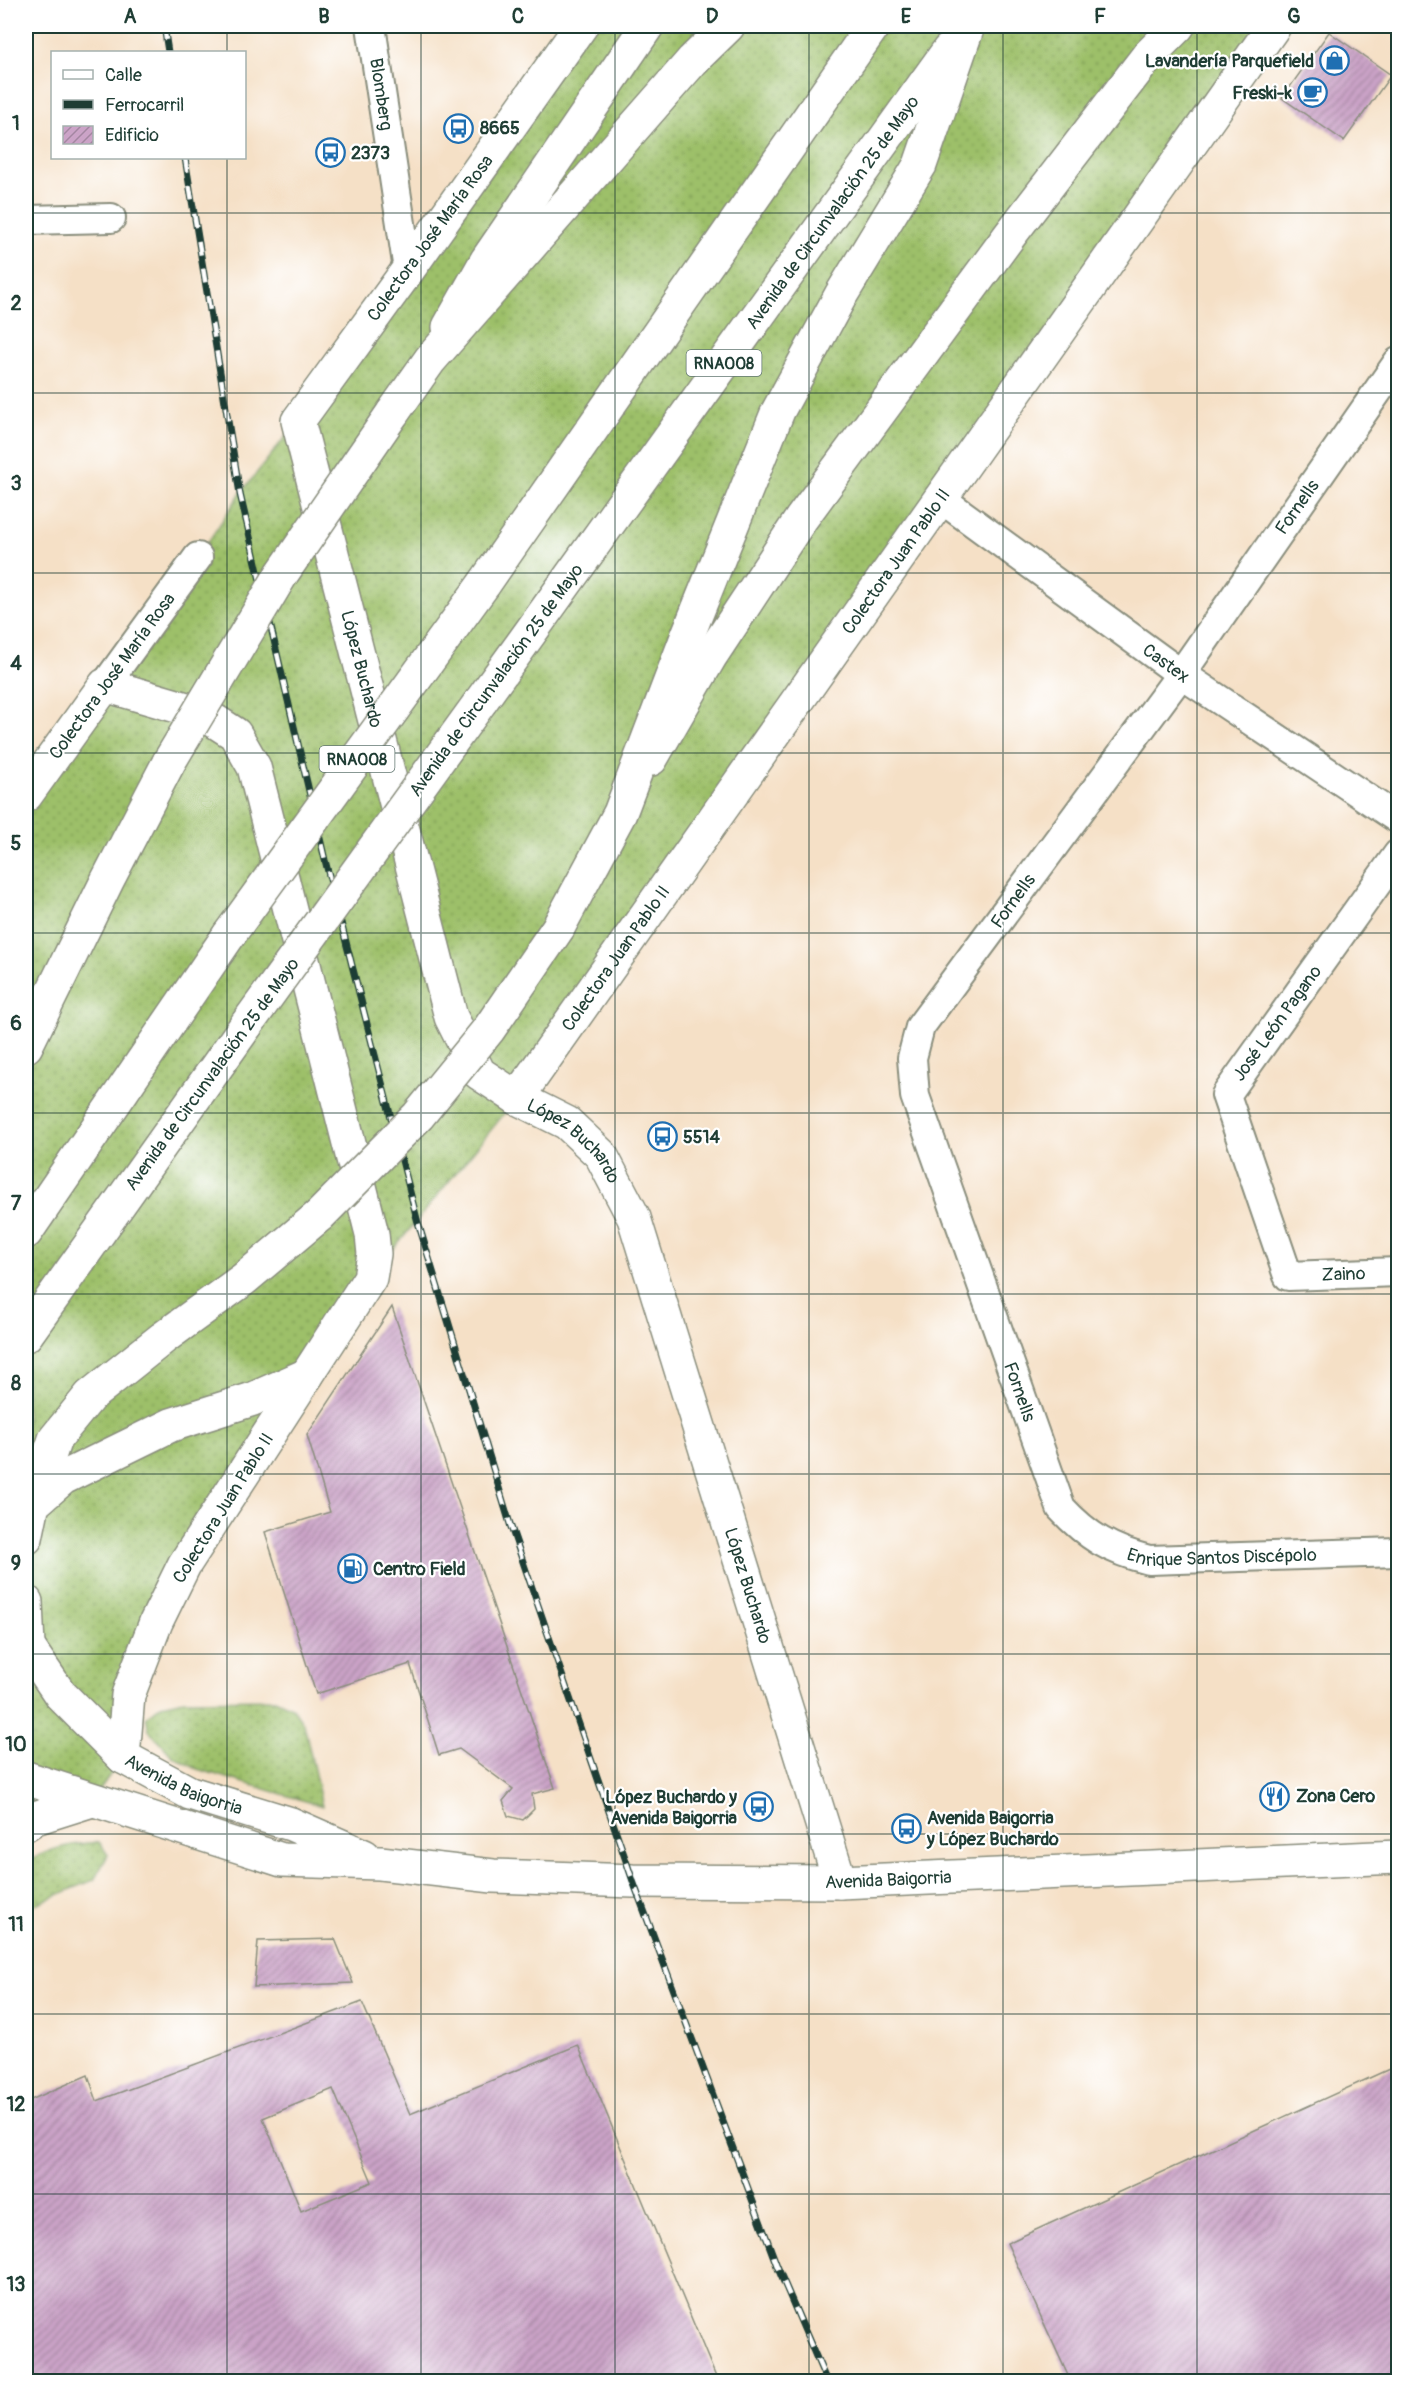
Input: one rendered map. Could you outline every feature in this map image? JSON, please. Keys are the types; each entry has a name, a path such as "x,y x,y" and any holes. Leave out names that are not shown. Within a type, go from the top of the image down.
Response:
{"main road":[{"name":"Colectora José María Rosa","path":"298,421 581,26"},
{"path":"26,1046 107,881 169,762 281,575 430,360 487,260 647,26"},
{"path":"430,360 693,60 728,26"},
{"name":"RNA008","path":"26,1232 230,934 484,584 873,26"},
{"path":"620,813 687,637 778,411 841,295 920,165 968,26"},
{"name":"Avenida de Circunvalación 25 de Mayo","path":"26,1335 247,1024 968,26"},
{"path":"26,1538 33,1503 55,1439 90,1396 163,1338 244,1279 320,1215 425,1107 489,1029 558,928 620,813 710,657 801,519 1018,226 1147,57 1178,26"},
{"name":"Colectora Juan Pablo II","path":"517,1098 1274,26"},
{"name":"López Buchardo","path":"298,421 451,1017 479,1073 517,1098 567,1123 601,1155 634,1218 840,1882"},
{"name":"Colectora José María Rosa","path":"26,795 105,685"},
{"name":"Colectora Juan Pablo II","path":"105,685 204,714 235,734 254,767 372,1234 374,1254 370,1278 184,1565 156,1622 128,1695 123,1757"},
{"path":"33,1503 63,1478 134,1442 171,1425 253,1399 307,1375"},
{"path":"26,1602 27,1650"},
{"name":"Avenida Baigorria","path":"27,1650 60,1694 123,1757 190,1792 291,1824 380,1863"},
{"name":"Avenida Baigorria","path":"26,1778 282,1860 380,1863 492,1876 633,1881 840,1882 1398,1857"},
{"path":"26,1824 35,1818 92,1800"}],"street":[{"name":"Blomberg","path":"371,26 408,270"},
{"path":"26,220 111,218"},
{"name":"Fornells","path":"1060,1508 915,1096 912,1058 920,1027 1181,674 1398,362"},
{"name":"Castex","path":"940,498 1181,674 1398,819"},
{"name":"Colectora José María Rosa","path":"105,685 198,557"},
{"name":"José León Pagano","path":"1288,1276 1226,1095 1398,854"},
{"name":"Zaino","path":"1288,1276 1398,1272"},
{"name":"Enrique Santos Discépolo","path":"1060,1508 1080,1528 1099,1542 1123,1553 1149,1560 1398,1552"}],"green space":[{"path":"581,26 1274,26 517,1098 370,1278 184,1565 123,1757 92,1800 26,1824 26,795 198,557 240,494 298,421"},
{"path":"275,1699 292,1707 304,1724 322,1806 197,1769 172,1756 149,1730 146,1717 161,1705 184,1700"},
{"path":"99,1842 108,1855 94,1880 26,1908 26,1864 51,1850 70,1845"}],"building":[{"path":"1329,32 1391,75 1344,141 1282,98"},
{"path":"392,1307 555,1788 532,1794 534,1809 523,1820 508,1816 503,1801 513,1789 459,1749 439,1755 410,1664 316,1694 265,1532 330,1512 307,1435"},
{"path":"335,1939 353,1983 254,1987 258,1941"},
{"path":"362,2002 410,2114 578,2045 718,2382 26,2382 26,2102 88,2075 97,2101","holes":["333,2089 372,2182 301,2211 263,2118"]},
{"path":"1398,2065 1398,2382 1071,2382 1007,2243"}],"railway":[{"path":"164,26 168,51"},
{"path":"185,159 240,494 325,860 417,1219 510,1524 633,1881 777,2266 827,2382"}],"place":[{"name":"Lavandería Parquefield","path":"1335,61"},
{"name":"Freski-k","path":"1313,93"},
{"name":"8665","path":"459,128"},
{"name":"2373","path":"330,153"},
{"name":"5514","path":"662,1137"},
{"name":"Centro Field","path":"352,1569"},
{"name":"Zona Cero","path":"1275,1796"},
{"name":"López Buchardo y Avenida Baigorria","path":"758,1807"},
{"name":"Avenida Baigorria y López Buchardo","path":"906,1828"}]}
